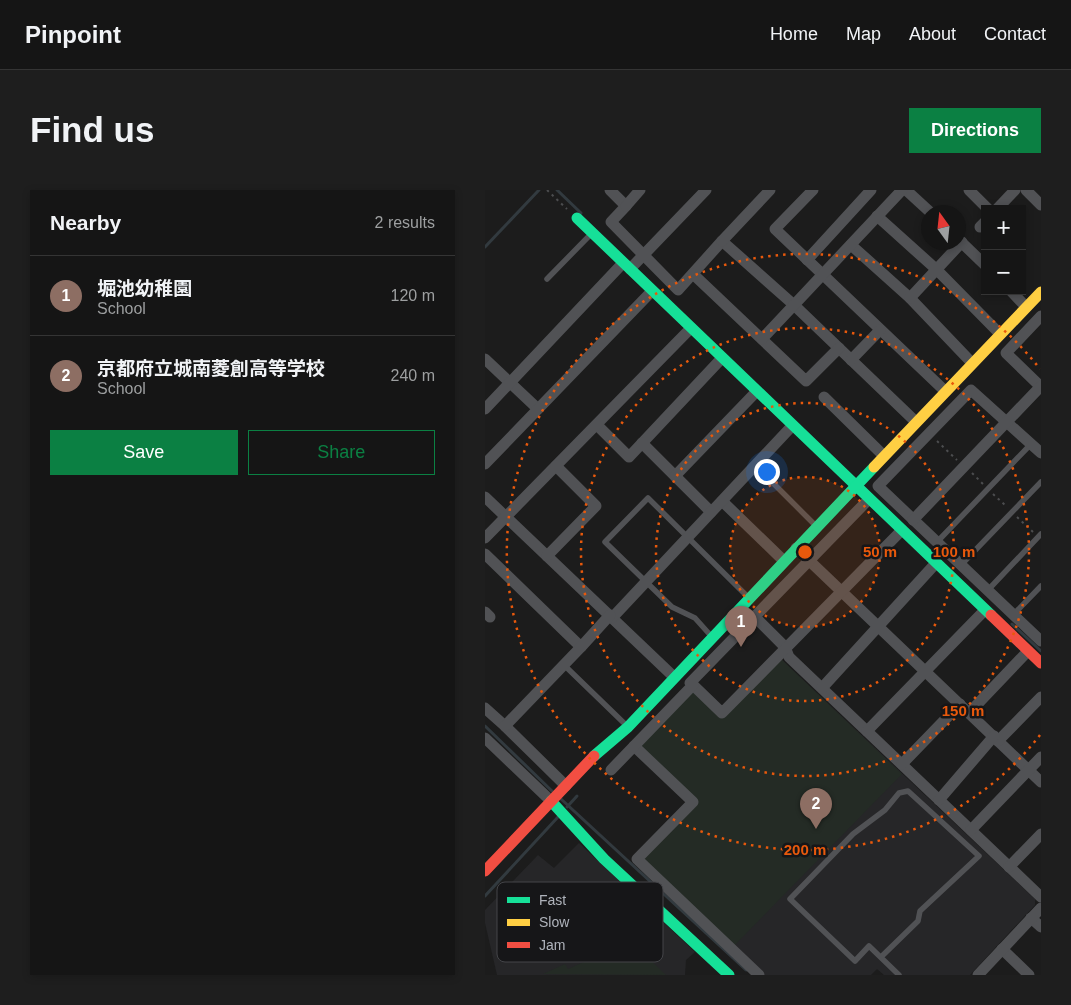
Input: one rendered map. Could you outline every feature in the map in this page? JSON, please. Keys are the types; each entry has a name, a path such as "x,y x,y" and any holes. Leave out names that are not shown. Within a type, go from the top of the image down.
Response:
{"street":[{"path":"610,190 626,206"},
{"path":"640,190 611,222 679,290 770,190"},
{"path":"485,408 626,266 643,255 706,190"},
{"path":"813,190 775,229 945,391"},
{"path":"807,260 871,190"},
{"path":"762,339 877,216 904,190 922,205"},
{"path":"969,190 985,205"},
{"path":"1001,205 1015,190"},
{"path":"1026,190 1041,205"},
{"path":"877,216 937,270 1000,334"},
{"path":"577,218 1041,663"},
{"path":"722,241 794,305 916,422"},
{"path":"851,245 910,298 972,363"},
{"path":"966,247 981,261"},
{"path":"910,298 953,250"},
{"path":"693,274 806,381 839,348"},
{"path":"485,464 652,291"},
{"path":"485,871 554,803 563,788 596,754 628,727 1041,292"},
{"path":"1015,295 1027,307"},
{"path":"913,520 1041,386 1006,353 1041,316"},
{"path":"485,538 691,328"},
{"path":"851,360 880,330"},
{"path":"597,425 629,457 722,358"},
{"path":"485,359 538,409"},
{"path":"1041,453 971,390 878,486 1041,641"},
{"path":"675,476 757,391"},
{"path":"824,397 884,456"},
{"path":"505,726 646,582 792,426"},
{"path":"642,443 711,512"},
{"path":"547,556 596,506 556,466"},
{"path":"485,497 674,677"},
{"path":"869,499 690,683 722,713 902,530"},
{"path":"722,501 784,561"},
{"path":"796,548 1041,782"},
{"path":"485,554 581,647"},
{"path":"822,688 936,563"},
{"path":"867,731 985,610"},
{"path":"754,616 785,647 789,657 1041,898"},
{"path":"709,640 719,655"},
{"path":"969,713 1028,650"},
{"path":"611,770 693,685"},
{"path":"939,800 996,738 1041,697"},
{"path":"902,764 960,704"},
{"path":"485,708 505,726 563,788"},
{"path":"485,738 554,803 604,859 637,875 645,882"},
{"path":"633,746 693,802 637,859 637,875 645,882"},
{"path":"971,830 1041,757"},
{"path":"1009,867 1041,834"},
{"path":"663,899 717,949 759,975"},
{"path":"663,899 717,949 729,975"},
{"path":"978,975 1041,908"},
{"path":"1031,918 1041,927"},
{"path":"1002,949 1029,975"}],"lane":[{"path":"547,280 592,233"},
{"path":"937,542 1031,444"},
{"path":"755,465 817,526"},
{"path":"961,565 1041,482"},
{"path":"709,640 695,618 672,607 605,542 648,498 749,598"},
{"path":"988,590 1041,534"},
{"path":"1013,615 1041,586"},
{"path":"564,665 628,727"},
{"path":"881,956 917,921 920,911 979,856 908,791 899,793 885,810 853,834 791,899 855,961 869,946 899,975"}],"path":[{"path":"547,190 577,218"}],"shaded area":[{"path":"781,659 1035,899 1035,905 970,975 884,975 877,969 871,975 764,975 642,858 697,801 722,717"},
{"path":"781,659 902,774 734,946 642,858 697,801 640,745 691,692 695,692 722,717"},
{"path":"579,843 621,882 512,882 538,855 554,868"},
{"path":"497,898 497,962 663,962 663,922 695,952 686,960 685,975 497,975 485,923 485,910"},
{"path":"584,962 652,962 666,975 543,974 565,964 568,969"}],"waterway":[{"path":"485,247 539,190"},
{"path":"557,190 581,213"},
{"path":"1012,624 1041,651"},
{"path":"485,726 553,792"},
{"path":"567,807 577,796"},
{"path":"561,799 651,882"},
{"path":"498,882 558,817"},
{"path":"485,896 497,883"},
{"path":"663,893 746,970"}],"traffic: fast":[{"path":"577,218 991,615"},
{"path":"594,756 628,727 874,467"},
{"path":"551,801 604,859 629,882"},
{"path":"663,914 729,975"}],"traffic: slow":[{"path":"874,467 1041,292"}],"traffic: jam":[{"path":"991,615 1041,663"},
{"path":"485,871 594,756"}],"place":[{"name":"堀池幼稚園","path":"741,647"},
{"name":"京都府立城南菱創高等学校","path":"816,829"}]}
